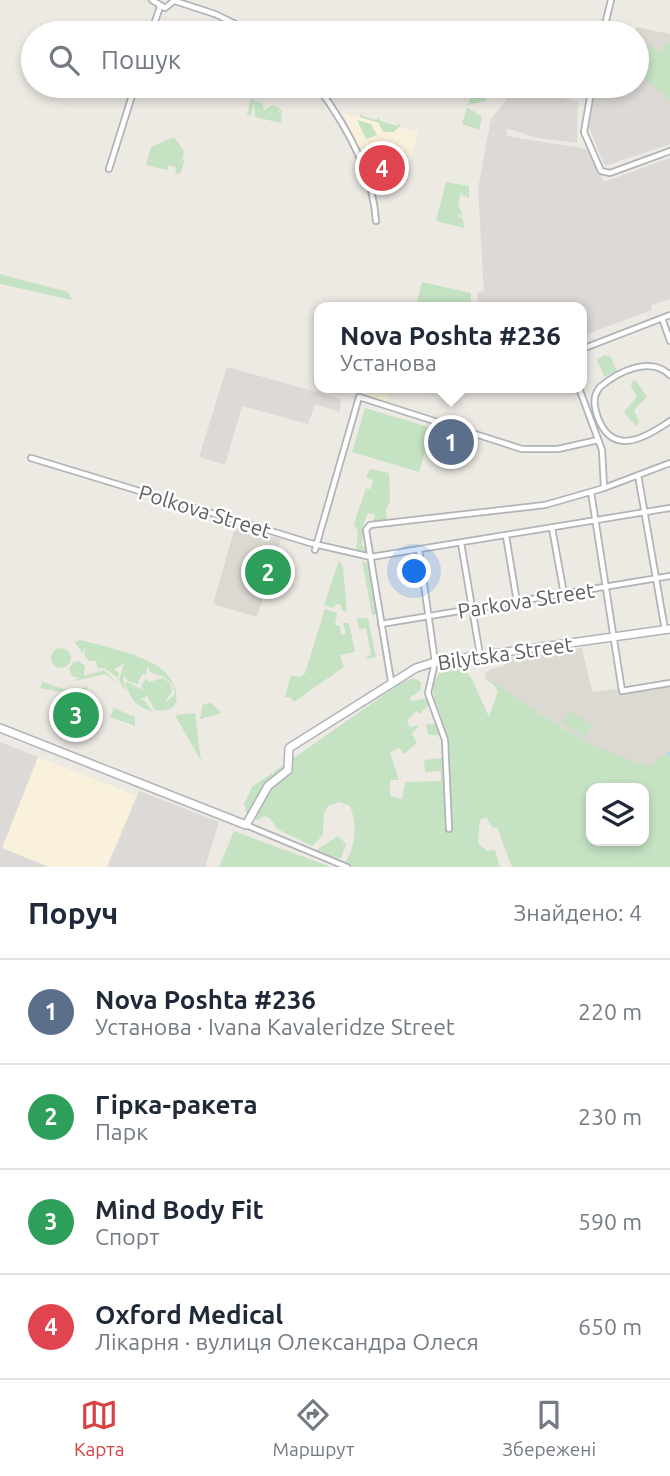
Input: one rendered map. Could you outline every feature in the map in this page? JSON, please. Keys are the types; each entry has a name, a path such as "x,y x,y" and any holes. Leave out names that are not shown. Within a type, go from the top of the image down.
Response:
{"main road":[{"name":"Bilytska Street","path":"246,825 268,786 288,770 289,748 391,681 435,662 668,629"},
{"path":"0,728 246,825"}],"street":[{"path":"152,0 160,7 169,7 175,0 229,21"},
{"path":"606,21 611,0"},
{"path":"155,21 160,7"},
{"path":"109,169 131,98"},
{"path":"324,98 359,156 371,189 376,221"},
{"path":"590,98 584,132 598,168 605,173 670,151"},
{"path":"587,347 670,315"},
{"path":"662,318 670,341"},
{"path":"670,375 650,365 615,376 597,391 594,407 605,434 622,441 645,436 670,421"},
{"path":"581,393 604,461 604,488"},
{"path":"316,547 359,397 523,449 558,449 598,440"},
{"path":"587,410 594,407"},
{"name":"Polkova Street","path":"32,458 316,547 371,557 670,508"},
{"path":"391,681 367,527 374,524 545,505 604,488 670,463"},
{"path":"638,475 668,629"},
{"path":"591,492 622,691 670,683"},
{"path":"552,528 564,594"},
{"path":"506,536 517,602"},
{"path":"461,542 480,655"},
{"path":"419,549 435,662 428,694 444,740 449,829"},
{"name":"Parkova Street","path":"381,624 670,576"},
{"path":"246,825 347,867"}],"shaded area":[{"path":"649,30 670,34 670,106 649,91"},
{"path":"649,91 670,106 670,144 605,166 588,125 594,98 649,98"},
{"path":"508,98 562,98 578,102 577,143 538,138 506,128 507,136 588,149 604,182 670,158 670,299 651,305 652,310 587,334 587,302 478,302 477,293 484,291 478,189 491,119"},
{"path":"343,113 418,132 407,171 394,177 392,191 384,193 376,189"},
{"path":"227,367 341,399 340,412 315,404 308,424 242,406 225,465 199,457"},
{"path":"363,393 389,393 385,405 363,397"},
{"path":"235,527 281,539 257,617 213,604"},
{"path":"582,648 592,692 616,689 621,693 670,684 670,753 649,766 626,760 584,741 485,679 486,673 491,669 505,666 504,659"},
{"path":"0,742 38,757 2,848 49,867 0,867"},
{"path":"38,757 137,796 107,867 49,867 2,848"},
{"path":"139,791 219,822 205,867 107,867"}],"green space":[{"path":"668,42 670,43 670,99 649,82 649,46 661,52"},
{"path":"470,98 486,98 486,101 468,105"},
{"path":"251,99 254,100 251,116 247,115"},
{"path":"256,101 262,103 264,110 272,105 280,108 278,114 282,109 281,123 251,116 255,116"},
{"path":"467,107 482,117 479,130 462,124"},
{"path":"362,112 362,116 377,120 378,117 381,121 397,126 399,123 400,126 394,132 383,132 379,123 360,117"},
{"path":"357,120 371,124 377,135 366,139"},
{"path":"174,137 184,151 183,159 178,163 185,159 180,174 175,173 176,167 169,165 167,170 146,165 151,147"},
{"path":"446,182 469,186 469,198 462,195 462,190 458,203 463,217 458,216 463,219 464,228 436,221"},
{"path":"0,274 68,292 72,300 0,284"},
{"path":"422,282 471,293 471,302 417,302"},
{"path":"605,355 611,357 617,371 604,377 597,360"},
{"path":"633,380 647,397 634,410 639,422 636,426 624,412 637,397 631,386"},
{"path":"365,408 432,428 419,472 352,452"},
{"path":"370,469 389,473 390,501 386,509 387,520 373,522 375,515 368,513 363,525 365,534 362,537 362,546 367,548 364,553 356,550 358,532 354,524 366,488 371,489 373,480 366,478"},
{"path":"339,560 343,568 347,612 342,610 341,605 336,604 333,608 324,605"},
{"path":"362,560 369,566 377,614 372,615"},
{"path":"325,609 337,613 335,625 340,626 341,635 346,634 343,623 349,623 355,652 340,655 344,667 294,702 290,697 285,697 291,675 300,677 305,673"},
{"path":"357,618 368,618 376,657 365,659 371,654 366,628 359,629"},
{"path":"80,640 130,654 159,667 174,687 176,695 176,702 173,707 155,710 147,696 140,700 144,700 153,712 141,707 125,685 127,682 143,690 141,685 147,678 149,682 163,678 170,683 172,691 164,704 175,694 172,685 167,679 150,672 147,667 146,676 144,673 138,681 140,684 129,682 123,675 125,692 119,680 124,663 114,670 119,673 118,678 104,668 98,668 96,663 102,652 97,661 89,661 84,655 86,647 82,653 75,642"},
{"path":"61,648 68,651 71,658 68,665 61,668 54,665 51,658 54,651"},
{"path":"79,661 85,666 84,676 104,670 118,683 105,674 70,682 80,678 72,676 69,669 73,662"},
{"path":"461,665 472,679 489,717 498,691 489,679 566,730 606,751 649,766 670,750 670,867 512,867 497,827 493,828 486,817 480,820 478,843 487,851 495,850 500,867 353,867 346,861 354,834 350,806 339,802 328,806 324,813 323,835 312,846 277,829 270,818 264,816 258,820 247,815 244,804 252,787 401,683 413,678 421,682 420,691 410,697 411,701 429,698 431,704 419,714 416,711 407,721 410,727 420,725 412,734 417,743 404,754 399,748 390,753 399,780 390,780 390,796 402,799 405,782 441,781 441,771 425,772 424,760 449,757 445,735 428,735 426,724 443,724 433,689 443,667"},
{"path":"43,682 69,691 88,687 83,699 71,699 71,694 40,688"},
{"path":"211,703 222,713 200,719 203,704"},
{"path":"114,708 135,717 135,726 110,717"},
{"path":"570,711 592,725 585,737 562,723"},
{"path":"195,713 201,761 175,715"},
{"path":"234,831 331,867 219,867"},
{"path":"338,836 346,844 341,858 334,859 315,851"}],"place":[{"name":"Oxford Medical","path":"382,168"},
{"name":"Nova Poshta #236","path":"451,442"},
{"name":"Гірка-ракета","path":"268,572"},
{"name":"Mind Body Fit","path":"76,715"}]}
